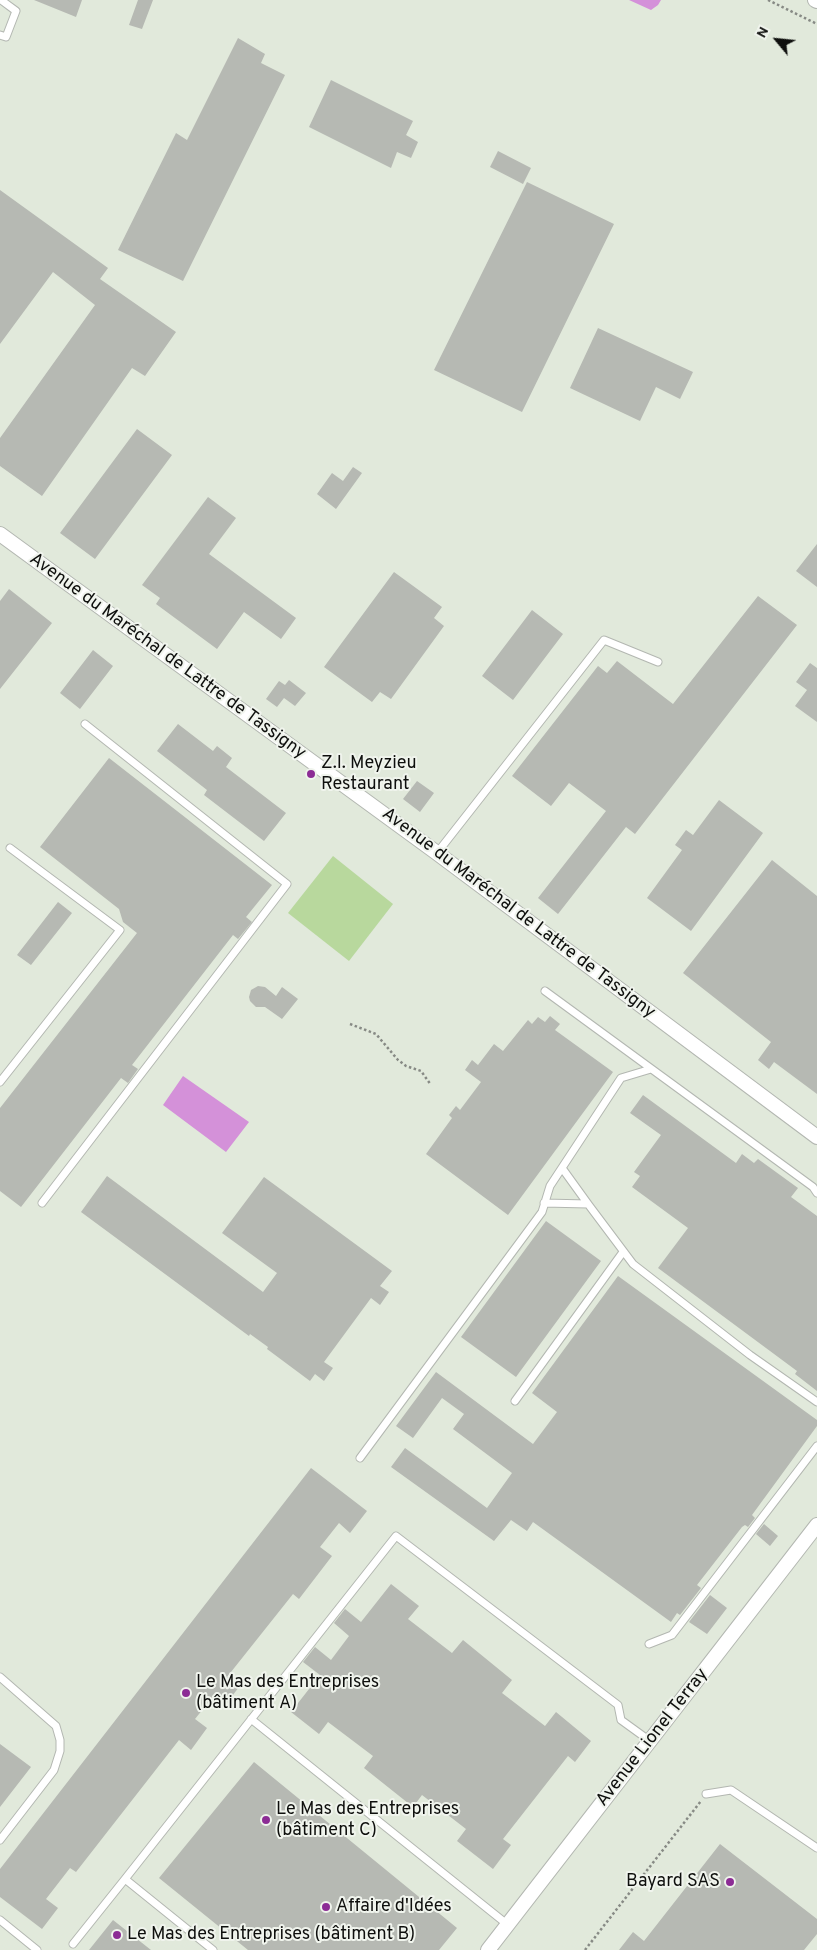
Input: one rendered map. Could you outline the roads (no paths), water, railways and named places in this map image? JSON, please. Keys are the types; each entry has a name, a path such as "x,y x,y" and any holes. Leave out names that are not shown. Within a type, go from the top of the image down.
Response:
{"street":[{"name":"Avenue du Maréchal de Lattre de Tassigny","path":"0,534 437,853 817,1136"},
{"name":"Avenue Lionel Terray","path":"488,1950 815,1532"}],"lane":[{"path":"0,35 6,37 16,11 1,0"},
{"path":"437,853 604,640 658,662"},
{"path":"42,1203 287,884 85,724"},
{"path":"0,1082 120,930 10,848"},
{"path":"545,991 813,1187 817,1193"},
{"path":"360,1458 542,1212 550,1186 621,1078 651,1069"},
{"path":"562,1168 633,1264 750,1354 817,1402"},
{"path":"544,1203 588,1204"},
{"path":"515,1400 623,1252"},
{"path":"649,1644 672,1635 817,1446"},
{"path":"73,1944 396,1536 618,1705 621,1720 650,1741"},
{"path":"0,1677 56,1726 60,1740 60,1751 54,1770 0,1840"},
{"path":"251,1719 508,1925"},
{"path":"706,1794 731,1790 817,1848"},
{"path":"125,1879 213,1950"},
{"path":"0,1920 37,1950"}],"place":[{"name":"Z.I. Meyzieu Restaurant","path":"311,774"},
{"name":"Le Mas des Entreprises (bâtiment A)","path":"186,1693"},
{"name":"Le Mas des Entreprises (bâtiment C)","path":"266,1820"},
{"name":"Bayard SAS","path":"730,1882"},
{"name":"Affaire d'Idées","path":"326,1907"},
{"name":"Le Mas des Entreprises (bâtiment B)","path":"117,1935"}]}
